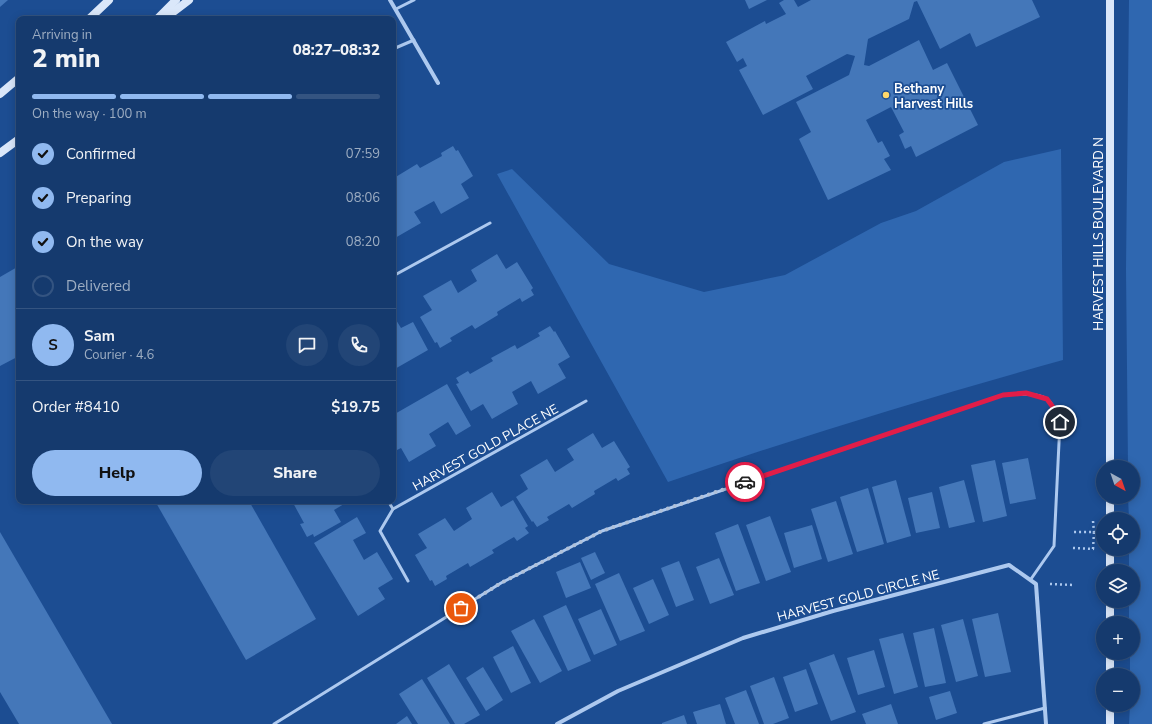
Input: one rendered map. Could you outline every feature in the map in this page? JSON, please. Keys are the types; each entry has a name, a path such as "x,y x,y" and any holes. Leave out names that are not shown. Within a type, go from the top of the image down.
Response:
{"main road":[{"path":"92,16 109,0"},
{"path":"160,16 176,0"},
{"path":"168,16 189,0"},
{"name":"HARVEST HILLS BOULEVARD N","path":"1110,0 1110,460"},
{"path":"0,94 16,81"},
{"path":"0,153 16,141"},
{"path":"1110,712 1110,724"}],"street":[{"path":"390,0 438,83"},
{"name":"HARVEST GOLD CIRCLE NE","path":"557,724 618,691 751,636 833,611 1009,565 1031,579 1036,584"},
{"path":"1036,584 1046,724"}],"lane":[{"path":"396,9 414,0"},
{"path":"396,47 414,40"},
{"path":"396,274 490,223"},
{"path":"274,724 501,583 602,531 1003,395 1026,393 1047,399 1055,410 1060,422 1054,546 1031,579"},
{"name":"HARVEST GOLD PLACE NE","path":"393,509 586,402"},
{"path":"390,504 393,509 380,531 408,581"},
{"path":"984,724 1045,708"}],"path":[{"path":"1073,548 1093,549 1094,532 1092,521"},
{"path":"1073,532 1094,532"},
{"path":"1036,584 1074,585"}],"shaded area":[{"path":"1129,0 1152,0 1152,724 1129,724 1130,712 1140,712 1140,668 1130,668 1130,660 1140,660 1140,616 1129,616 1129,608 1140,608 1140,564 1129,564 1129,556 1140,556 1140,512 1129,512 1128,504 1140,504 1140,460 1128,460 1126,269"},
{"path":"1061,149 1063,360 864,418 668,482 497,174 512,169 609,264 704,292 785,275 881,223 916,211 1004,162"}],"building":[{"path":"0,0 8,0 0,7"},
{"path":"745,0 767,0 749,9"},
{"name":"Bethany Harvest Hills","path":"784,0 794,0 798,7 811,0 1032,0 1040,17 976,47 970,33 940,49 917,1 914,2 909,19 868,39 864,65 869,66 919,40 933,70 947,63 978,125 916,157 911,146 905,149 899,135 904,132 891,107 866,120 878,143 882,141 890,156 884,159 891,170 828,200 799,139 811,132 796,102 849,75 855,56 847,54 806,76 813,89 763,115 739,70 747,66 743,58 737,62 726,42 765,21 766,24 786,14 779,3"},
{"path":"453,146 456,151 458,150 473,176 461,184 469,198 441,214 434,201 414,212 421,223 396,237 396,177 417,164 420,168 442,156 441,153"},
{"path":"497,254 506,269 517,262 533,288 531,290 534,295 522,302 520,298 497,312 498,315 475,329 472,325 450,338 452,341 440,348 437,342 435,343 420,317 432,310 423,296 451,280 458,293 477,281 471,270"},
{"path":"16,268 16,358 0,366 0,277"},
{"path":"396,320 401,328 413,322 428,350 396,368"},
{"path":"550,326 554,332 555,331 570,357 558,364 566,378 538,394 531,381 512,392 518,404 492,419 483,404 471,411 456,384 459,383 456,378 468,371 470,374 493,361 491,358 515,345 517,349 540,336 538,333"},
{"path":"447,384 471,426 456,435 448,422 429,434 436,446 409,462 401,448 396,450 396,413"},
{"path":"593,433 602,448 614,441 630,467 627,469 630,474 618,481 616,478 594,491 595,494 572,508 569,504 547,517 549,520 537,527 533,521 532,522 516,497 528,489 520,475 547,459 555,472 574,460 567,449"},
{"path":"1028,458 1036,499 1010,504 1002,463"},
{"path":"995,460 1007,516 983,522 971,465"},
{"path":"896,480 911,536 887,543 872,487"},
{"path":"964,480 975,522 949,528 939,487"},
{"path":"868,488 884,544 857,552 840,497"},
{"path":"492,492 501,507 513,500 528,526 525,528 529,533 517,541 514,537 492,550 494,553 470,567 468,563 446,576 447,579 435,586 432,580 430,581 415,555 427,548 418,534 445,518 454,531 472,519 466,508"},
{"path":"932,492 940,528 916,533 908,498"},
{"path":"836,501 853,554 828,562 811,509"},
{"path":"157,504 251,504 316,619 246,660"},
{"path":"294,504 344,504 334,510 341,522 314,537 313,534 307,537 300,524 304,523"},
{"path":"770,516 791,572 766,581 746,525"},
{"path":"357,517 366,533 353,540 364,560 377,552 393,579 378,588 385,599 358,616 314,543"},
{"path":"738,524 760,583 736,591 715,533"},
{"path":"812,525 822,559 794,568 784,533"},
{"path":"0,532 112,724 19,724 0,692"},
{"path":"595,552 605,573 591,580 581,558"},
{"path":"719,558 734,595 710,604 696,567"},
{"path":"679,561 694,600 676,607 661,568"},
{"path":"580,562 591,588 566,598 556,572"},
{"path":"619,573 645,631 620,641 595,584"},
{"path":"653,579 669,615 649,624 633,588"},
{"path":"566,605 591,661 568,671 543,616"},
{"path":"601,609 617,645 594,655 578,619"},
{"path":"998,613 1011,672 985,677 972,619"},
{"path":"534,619 562,671 540,683 511,631"},
{"path":"963,619 978,676 956,682 941,625"},
{"path":"934,628 946,683 925,687 913,633"},
{"path":"903,633 918,687 894,694 879,639"},
{"path":"513,646 531,683 511,693 493,657"},
{"path":"874,650 885,687 858,695 847,658"},
{"path":"834,654 856,712 831,721 809,663"},
{"path":"449,664 480,715 464,724 455,724 427,678"},
{"path":"483,667 503,700 486,711 466,678"},
{"path":"806,669 818,704 795,712 783,677"},
{"path":"774,677 789,718 773,724 764,724 750,686"},
{"path":"422,679 450,724 418,724 399,694"},
{"path":"746,690 759,724 735,724 725,698"},
{"path":"950,691 957,713 936,720 929,697"},
{"path":"720,704 726,724 697,724 693,712"},
{"path":"891,704 898,724 866,724 862,714"},
{"path":"684,715 687,724 662,724 662,723"},
{"path":"407,716 412,724 396,724"}],"way so far":[{"path":"461,608 501,583 602,531 745,482"}],"place":[{"name":"Bethany Harvest Hills","path":"886,95"}],"route":[{"path":"745,482 1003,395 1026,393 1047,399 1055,410 1060,422"}]}
